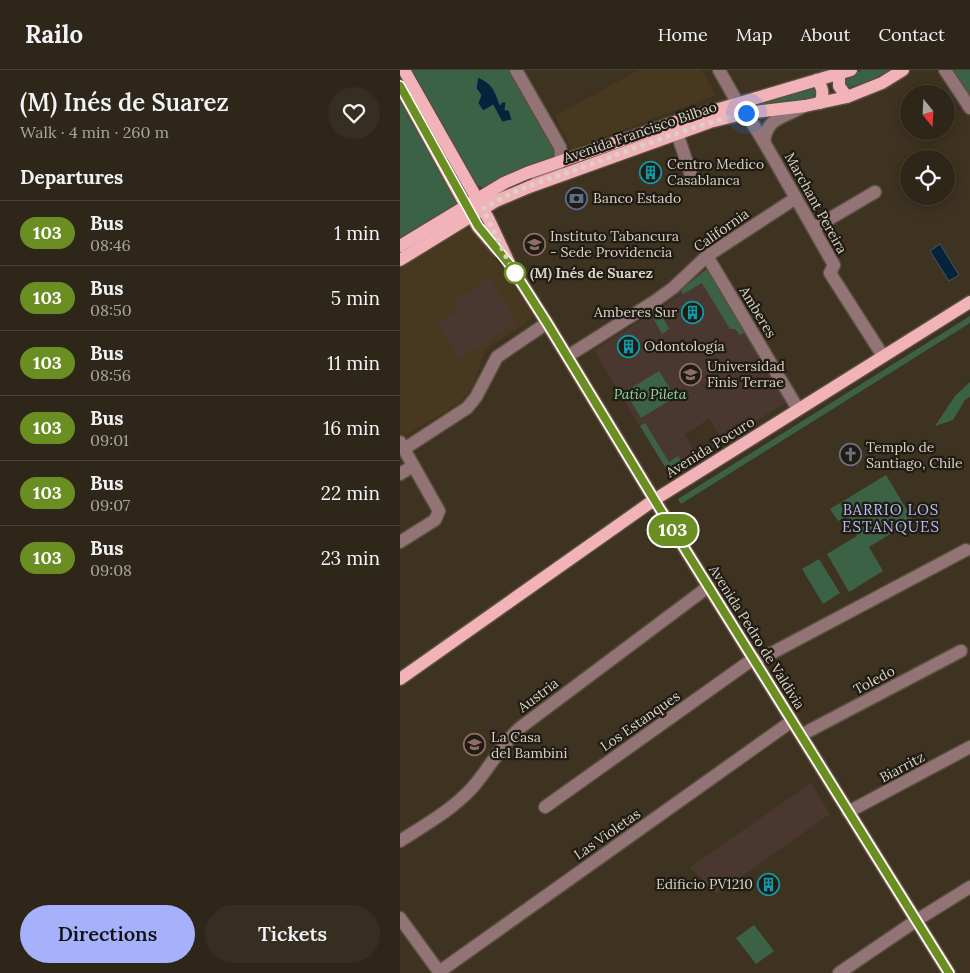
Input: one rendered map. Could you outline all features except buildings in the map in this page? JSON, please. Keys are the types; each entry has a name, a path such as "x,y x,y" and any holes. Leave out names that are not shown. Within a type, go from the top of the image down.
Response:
{"main road":[{"name":"Avenida Pedro de Valdivia","path":"402,70 480,204 510,265 949,973"},
{"name":"Avenida Francisco Bilbao","path":"480,204 496,201 529,187 710,122 746,113 805,106 847,97 882,82 903,70"},
{"name":"Avenida Francisco Bilbao","path":"400,260 480,204 504,183 561,161 737,102 845,72"},
{"path":"845,72 839,86 847,97"},
{"path":"817,80 823,90 820,103"},
{"name":"Avenida Pedro de Valdivia","path":"400,86 478,226 510,265"},
{"name":"Avenida Francisco Bilbao","path":"400,246 469,211"},
{"name":"Avenida Pocuro","path":"400,679 654,500 970,302"}],"street":[{"path":"516,70 560,147 561,161 550,174 529,187"},
{"path":"719,70 737,102"},
{"path":"945,70 970,108"},
{"path":"764,142 766,128 772,122 805,106"},
{"name":"Marchant Pereira","path":"746,113 834,265 830,274 883,356"},
{"path":"677,133 691,175"},
{"path":"814,228 875,192"},
{"name":"California","path":"568,356 673,288 707,256 796,198"},
{"name":"Amberes","path":"707,256 798,409"},
{"path":"400,542 435,520 439,511 402,446 467,408 476,397 497,357 547,323"},
{"path":"400,474 413,466"},
{"name":"Los Estanques","path":"545,807 754,660 966,550"},
{"name":"Austria","path":"400,842 465,796 506,741 521,727 708,587"},
{"name":"Toledo","path":"801,735 961,651"},
{"name":"Las Violetas","path":"439,972 792,721"},
{"name":"Biarritz","path":"848,812 970,747"},
{"path":"839,973 970,887"},
{"path":"400,918 439,972"}],"shaded area":[{"path":"639,70 701,70 716,95 572,149 555,116"},
{"path":"466,229 478,232 533,316 531,320 485,351 472,388 458,404 400,439 400,269"},
{"name":"Universidad Finis Terrae","path":"709,267 791,400 723,441 709,419 685,434 698,457 669,475 594,350 664,306"},
{"path":"490,278 518,323 459,359 437,323 457,311 452,302"},
{"path":"811,783 830,814 717,894 690,867"}],"green space":[{"path":"411,70 512,70 557,149 556,157 483,188 473,183 463,189 456,205 400,241 400,76"},
{"path":"862,70 890,70 865,83 846,88 842,80"},
{"path":"951,70 970,70 970,99"},
{"path":"813,86 818,87 817,97 756,105 695,120 566,167 569,164 699,117"},
{"path":"709,267 748,330 740,335 735,329 730,329 702,283 683,294 681,290"},
{"path":"664,310 666,313 662,316 669,329 662,334 653,318"},
{"path":"970,316 970,323 681,504 678,499"},
{"name":"Patio Pileta","path":"659,371 675,397 641,418 625,392"},
{"path":"970,382 970,397 965,400 953,420 935,426 955,396"},
{"path":"645,423 669,462 678,456 683,465 669,473 640,426"},
{"path":"886,475 913,520 869,547 883,571 849,592 827,554 857,536 846,517 838,521 830,509"},
{"path":"819,559 840,593 823,604 802,569"},
{"path":"754,925 774,951 756,964 736,938"}],"water":[{"path":"478,77 493,88 500,105 502,102 506,102 505,110 509,110 512,120 502,122 493,105 483,111 478,103 481,95 476,88"},
{"path":"940,244 959,275 949,281 930,251"}],"bus line":[{"name":"103","path":"400,86 478,226 510,265 547,323 660,509 949,973"}],"place":[{"name":"Centro Medico Casablanca","path":"651,172"},
{"name":"Banco Estado","path":"577,198"},
{"name":"Instituto Tabancura - Sede Providencia","path":"534,244"},
{"name":"(M) Inés de Suarez","path":"515,273"},
{"name":"Amberes Sur","path":"693,312"},
{"name":"Odontología","path":"628,346"},
{"name":"Universidad Finis Terrae","path":"691,374"},
{"name":"Templo de Santiago, Chile","path":"850,455"},
{"name":"La Casa del Bambini","path":"475,745"},
{"name":"Edificio PV1210","path":"769,884"}],"district":[{"name":"BARRIO LOS ESTANQUES","path":"891,518"}],"route":[{"path":"515,273 520,280 510,265 483,209 496,201 529,187 629,150 710,122 746,113"}]}
